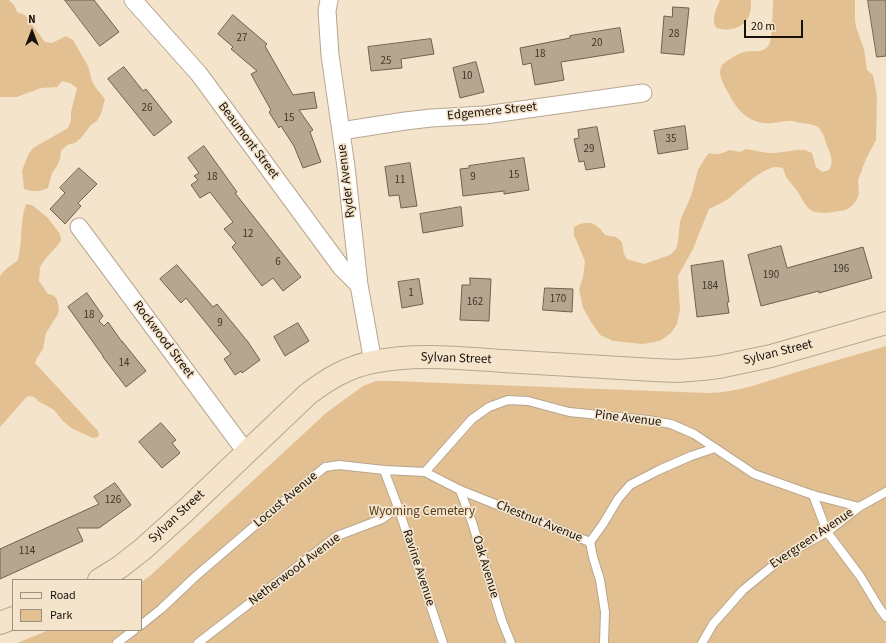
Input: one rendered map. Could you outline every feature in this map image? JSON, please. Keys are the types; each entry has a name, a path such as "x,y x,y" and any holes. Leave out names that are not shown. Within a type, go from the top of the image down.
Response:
{"street":[{"name":"Beaumont Street","path":"133,0 198,74 341,267 359,285"},
{"name":"Ryder Avenue","path":"329,0 327,11 328,41 346,167 359,285 373,362"},
{"name":"Edgemere Street","path":"341,131 405,120 485,115 643,93"},
{"name":"Rockwood Street","path":"79,227 246,452"},
{"name":"Sylvan Street","path":"100,579 143,549 295,406 320,385 344,371 373,362 419,357 678,371 702,369 720,367 771,356 886,323"},
{"path":"0,623 12,618"}],"lane":[{"name":"Pine Avenue","path":"425,472 472,419 489,407 508,400 528,401 569,412 648,420 670,424 694,434 754,474 813,496 859,507"},
{"path":"590,542 618,499 630,485 691,456 715,448"},
{"name":"Locust Avenue","path":"142,624 161,610 196,576 257,523 325,467 339,465 384,470 425,472 460,490"},
{"name":"Ravine Avenue","path":"384,470 398,507 443,643"},
{"name":"Chestnut Avenue","path":"460,490 590,542 600,580 605,612 604,643"},
{"name":"Oak Avenue","path":"460,490 472,522 502,621 511,643"},
{"path":"859,507 886,492"},
{"path":"813,496 827,532 860,576 880,610 886,617"},
{"name":"Netherwood Avenue","path":"198,643 337,536 382,519 398,507"},
{"name":"Evergreen Avenue","path":"702,643 713,624 743,590 786,555 827,532 859,507"},
{"path":"117,643 133,631"}],"green space":[{"path":"0,0 9,0 14,5 17,12 25,15 45,42 52,43 66,36 73,40 88,66 92,81 105,99 101,114 97,121 91,125 75,143 67,145 61,151 60,159 52,173 48,188 39,191 24,189 22,171 28,155 33,148 68,128 77,88 70,83 62,81 57,87 41,88 17,97 0,97"},
{"path":"720,0 751,0 750,13 745,22 737,28 716,28 714,17"},
{"path":"773,0 855,0 856,27 864,49 867,70 873,75 877,96 876,140 866,159 858,180 859,194 856,201 846,210 827,213 814,212 805,204 786,177 783,168 777,167 765,170 728,199 709,209 693,249 678,276 680,310 677,324 671,333 660,341 643,344 613,341 600,335 583,308 579,289 583,277 585,261 574,235 574,227 584,223 595,225 605,235 616,237 622,242 624,254 627,259 644,264 670,255 676,249 682,216 691,196 698,170 709,153 719,154 729,150 740,152 746,149 768,153 805,150 812,153 816,167 822,172 829,170 832,161 819,128 813,125 793,121 765,123 753,120 743,113 735,104 722,80 720,71 722,66 733,57 747,51 764,50 769,45 772,31"},
{"path":"26,204 32,205 48,218 60,234 61,240 40,267 39,281 48,294 53,295 57,299 59,309 58,314 46,333 43,349 35,363 98,431 98,437 93,438 71,428 54,410 34,397 28,396 0,427 0,276 18,260 23,216"},
{"name":"Wyoming Cemetery","path":"886,346 886,643 17,643 47,631 142,631 142,581 151,575 326,413 363,386 376,381 707,393 741,389"}],"building":[{"path":"65,0 94,0 119,32 100,46"},
{"path":"868,0 886,0 886,56 877,57"},
{"path":"673,7 689,8 684,55 661,53 664,16 672,17"},
{"path":"233,15 267,44 265,46 293,95 314,92 317,108 299,110 313,130 310,132 321,162 303,168 294,146 281,126 279,128 269,112 271,110 251,74 257,71 231,49 233,47 218,34"},
{"path":"620,28 624,52 561,62 564,80 535,85 531,63 523,65 520,48 570,38 570,36"},
{"path":"431,39 434,54 401,59 402,68 371,71 368,47"},
{"path":"476,62 484,92 460,98 453,68"},
{"path":"124,67 143,91 146,89 172,122 154,136 108,79"},
{"path":"685,126 688,149 658,154 654,131"},
{"path":"597,127 605,167 586,170 584,161 579,162 574,139 579,138 578,130"},
{"path":"204,146 237,192 235,193 301,277 283,291 273,278 262,286 232,247 236,243 224,229 233,222 210,192 200,198 191,185 198,180 194,176 199,173 188,158"},
{"path":"524,158 529,190 504,194 504,191 463,196 460,169 469,168 469,166"},
{"path":"410,163 417,206 401,208 399,195 389,196 385,167"},
{"path":"79,168 97,184 78,203 81,206 65,224 50,209 65,193 60,188"},
{"path":"461,207 463,226 423,233 420,214"},
{"path":"781,246 787,268 863,247 872,278 819,293 819,291 761,306 748,255"},
{"path":"723,261 729,302 727,302 729,313 697,317 691,266"},
{"path":"177,265 213,307 217,304 248,342 260,360 242,373 241,371 235,375 224,359 231,354 186,298 181,303 160,279"},
{"path":"470,278 491,279 489,321 460,320 462,285 470,285"},
{"path":"419,279 423,304 402,308 398,282"},
{"path":"545,288 573,289 572,312 543,310"},
{"path":"87,293 103,316 99,321 104,326 108,322 146,371 126,387 68,307"},
{"path":"298,323 309,341 285,356 274,337"},
{"path":"161,423 176,440 172,443 180,453 162,468 139,442"},
{"path":"115,483 131,505 99,528 77,528 83,541 0,579 0,549 99,504 94,497"}]}
